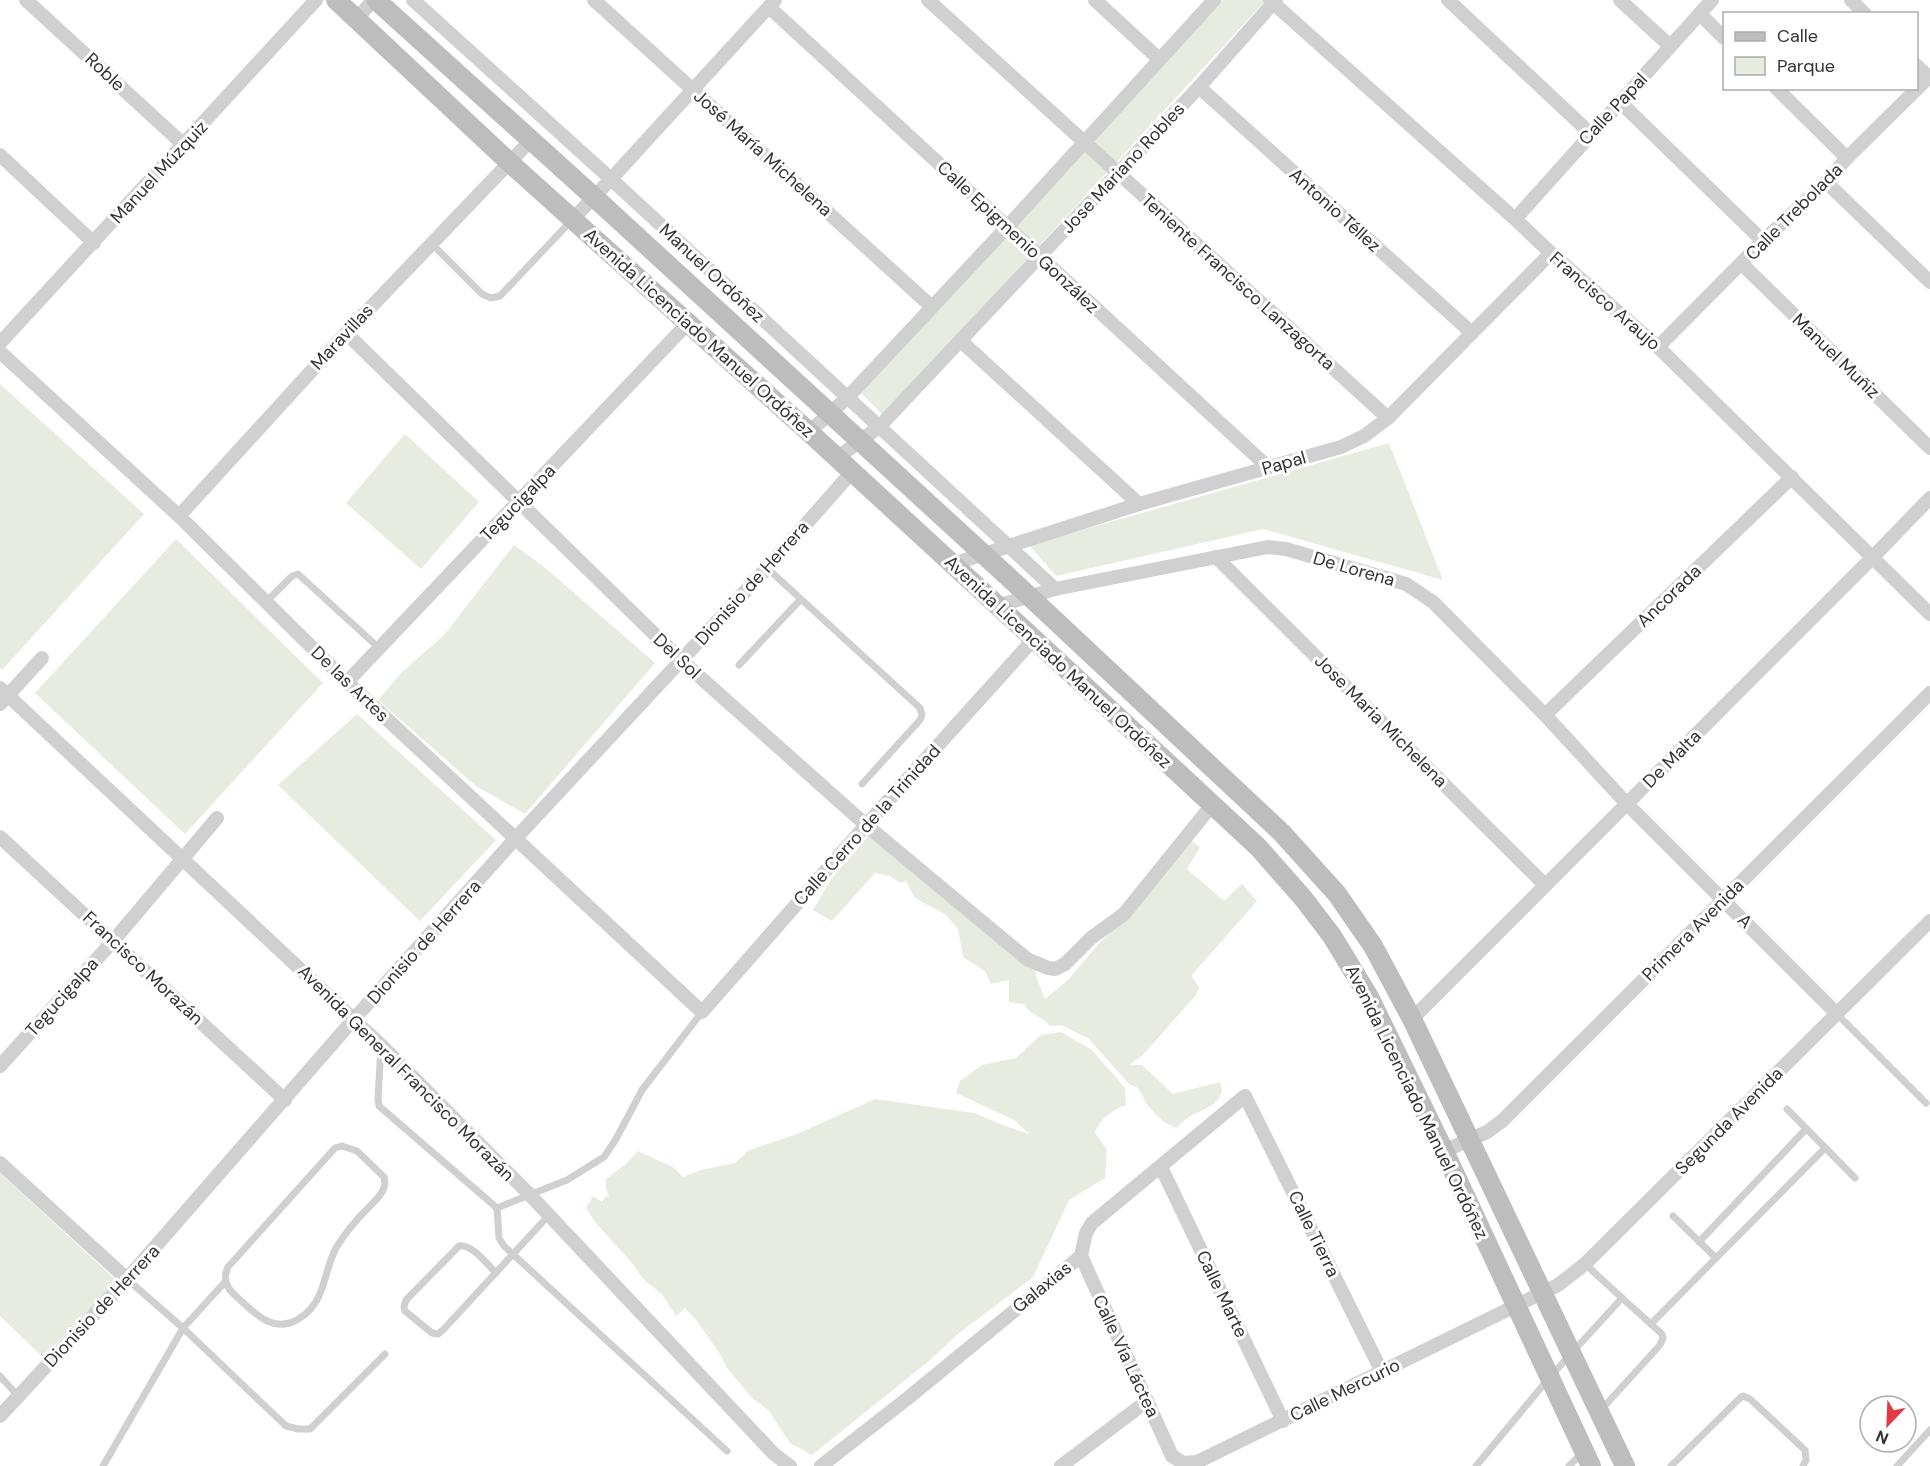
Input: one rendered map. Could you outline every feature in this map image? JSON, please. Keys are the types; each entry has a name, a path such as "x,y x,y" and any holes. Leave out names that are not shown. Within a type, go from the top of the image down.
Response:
{"main road":[{"name":"Avenida Licenciado Manuel Ordóñez","path":"336,0 509,162 809,432 1212,804 1258,847 1304,898 1332,936 1369,997 1444,1151 1588,1459"},
{"name":"Avenida Licenciado Manuel Ordóñez","path":"374,0 595,198 1029,596 1282,833 1337,894 1372,946 1412,1019 1625,1466"}],"street":[{"name":"Roble","path":"26,0 184,145"},
{"name":"Manuel Múzquiz","path":"1,342 316,0"},
{"path":"357,19 374,0"},
{"name":"Manuel Ordóñez","path":"413,0 611,179 1055,589"},
{"name":"José María Michelena","path":"594,0 932,307"},
{"name":"Teniente Francisco Lanzagorta","path":"928,0 1388,418"},
{"path":"1095,0 1159,59"},
{"path":"809,432 847,398 1214,0"},
{"path":"1448,0 1590,133"},
{"path":"1620,0 1670,46"},
{"name":"Calle Papal","path":"1515,219 1712,0"},
{"path":"1851,0 1863,12"},
{"name":"Jose Mariano Robles","path":"837,458 879,427 1199,87 1273,1"},
{"name":"Francisco Araujo","path":"1273,1 1551,254 1658,347 1930,614"},
{"path":"573,219 595,198 772,4"},
{"name":"Calle Epigmenio González","path":"772,4 1039,256 1268,467"},
{"path":"1700,14 1723,36"},
{"path":"1918,66 1930,77"},
{"name":"Calle Trebolada","path":"1918,89 1930,77"},
{"name":"Antonio Téllez","path":"1199,87 1472,333"},
{"path":"1778,90 1847,158"},
{"name":"Calle Trebolada","path":"1658,347 1917,90"},
{"path":"1620,102 1763,241"},
{"name":"Maravillas","path":"178,516 346,333 531,140"},
{"path":"0,155 94,243"},
{"path":"1826,182 1930,282"},
{"name":"Papal","path":"953,564 1139,504 1341,447 1364,436 1388,418 1551,254"},
{"name":"Manuel Muñiz","path":"1742,264 1930,448"},
{"name":"Tegucigalpa","path":"347,682 687,323"},
{"name":"Del Sol","path":"346,333 682,661 866,825 1027,959 1055,969 1065,964 1099,932 1124,914 1212,804"},
{"path":"961,341 1139,504"},
{"name":"De las Artes","path":"1,342 347,682 702,1012"},
{"name":"Dionisio de Herrera","path":"0,1416 127,1279 515,839 682,661 852,472"},
{"name":"Ancorada","path":"1545,716 1792,477"},
{"name":"De Malta","path":"1412,1019 1874,557 1930,498"},
{"name":"De Lorena","path":"997,606 1055,589 1268,547 1286,549 1406,584 1433,602 1545,716 1627,804"},
{"name":"Jose Maria Michelena","path":"1216,557 1545,885"},
{"name":"Calle Cerro de la Trinidad","path":"702,1012 866,825 1034,639"},
{"path":"3,696 42,658"},
{"name":"Primera Avenida","path":"1444,1151 1487,1132 1502,1121 1930,693"},
{"name":"Avenida General Francisco Morazán","path":"3,696 182,858 381,1045 529,1194 774,1455 790,1466"},
{"name":"A","path":"1627,804 1837,1014"},
{"name":"Tegucigalpa","path":"0,1066 114,940 217,818"},
{"name":"Francisco Morazán","path":"0,837 285,1100"},
{"name":"Segunda Avenida","path":"1517,1307 1544,1293 1585,1264 1930,921"},
{"name":"Galaxias","path":"821,1466 1081,1256 1086,1233 1092,1223 1245,1096"},
{"name":"Calle Tierra","path":"1245,1096 1382,1372"},
{"path":"0,1163 127,1279"},
{"name":"Calle Marte","path":"1161,1167 1283,1421"},
{"name":"Calle Vía Láctea","path":"1081,1256 1172,1456"},
{"name":"Calle Mercurio","path":"1172,1456 1183,1463 1197,1462 1517,1307"},
{"path":"1061,1466 1147,1401"}],"lane":[{"path":"431,243 482,294 491,298 500,296 573,219"},
{"path":"767,568 920,708 922,715 920,720 862,784"},
{"path":"266,602 292,576 298,574 379,648"},
{"path":"739,665 800,600"},
{"path":"497,1208 582,1173 604,1157 642,1090 702,1012"},
{"path":"1837,1014 1926,1103"},
{"path":"381,1045 378,1099 380,1106 497,1208 499,1238 513,1255 727,1451"},
{"path":"1787,1110 1855,1178"},
{"path":"1699,1242 1806,1129"},
{"path":"103,1466 183,1328 225,1282 228,1267 335,1148 349,1146 357,1150 384,1177 383,1191 353,1224 336,1248 328,1265 320,1294 311,1310 300,1319 281,1325 267,1320 230,1290 225,1282"},
{"path":"1651,1324 1825,1148"},
{"path":"496,1273 470,1248 464,1245 459,1246 406,1300 405,1311 432,1333 438,1334 496,1273 513,1255 549,1215"},
{"path":"1673,1216 1716,1258"},
{"path":"1585,1264 1662,1334 1663,1338 1660,1345 1599,1412"},
{"path":"127,1279 183,1328 286,1426 310,1429 385,1354"},
{"path":"1476,1466 1549,1378 1622,1298"},
{"path":"0,1376 18,1396"},
{"path":"1671,1466 1743,1396 1750,1399 1805,1450 1806,1460 1803,1466"},
{"path":"1897,1466 1930,1430"},
{"path":"1569,1466 1588,1459"}],"green space":[{"path":"1219,0 1266,0 883,415 860,392"},
{"path":"0,384 144,514 2,670 0,668"},
{"path":"405,434 479,502 421,569 346,503"},
{"path":"1389,443 1443,580 1263,529 1056,576 1029,545"},
{"path":"176,539 323,683 185,834 35,693"},
{"path":"514,545 543,566 655,663 525,814 476,786 378,700 401,673 444,635"},
{"path":"357,714 496,840 420,921 278,785"},
{"path":"872,832 1007,947 1026,966 1035,965 1036,976 1045,999 1069,979 1135,907 1190,840 1200,847 1187,869 1224,901 1242,884 1257,901 1191,976 1199,987 1196,995 1143,1055 1129,1065 1142,1065 1173,1094 1220,1082 1222,1089 1218,1099 1209,1107 1190,1116 1176,1128 1164,1122 1148,1106 1138,1088 1129,1084 1089,1039 1061,1025 1050,1026 1024,1004 1009,1002 1009,980 991,984 985,971 963,957 958,929 946,915 915,898 906,881 900,883 890,876 875,873 832,921 813,910 832,878"},
{"path":"1061,1032 1092,1050 1125,1088 1126,1105 1108,1115 1095,1132 1107,1150 1105,1178 1069,1200 1033,1277 958,1334 929,1361 812,1455 790,1443 769,1411 751,1397 727,1368 697,1321 685,1308 676,1316 661,1293 644,1280 586,1208 593,1196 602,1202 605,1197 609,1196 606,1179 638,1151 673,1167 683,1177 701,1170 735,1163 749,1150 797,1134 875,1099 974,1113 1029,1134 1014,1120 956,1093 960,1081 982,1065 1016,1058 1041,1035"},
{"path":"0,1173 117,1281 43,1357 0,1316"}]}
